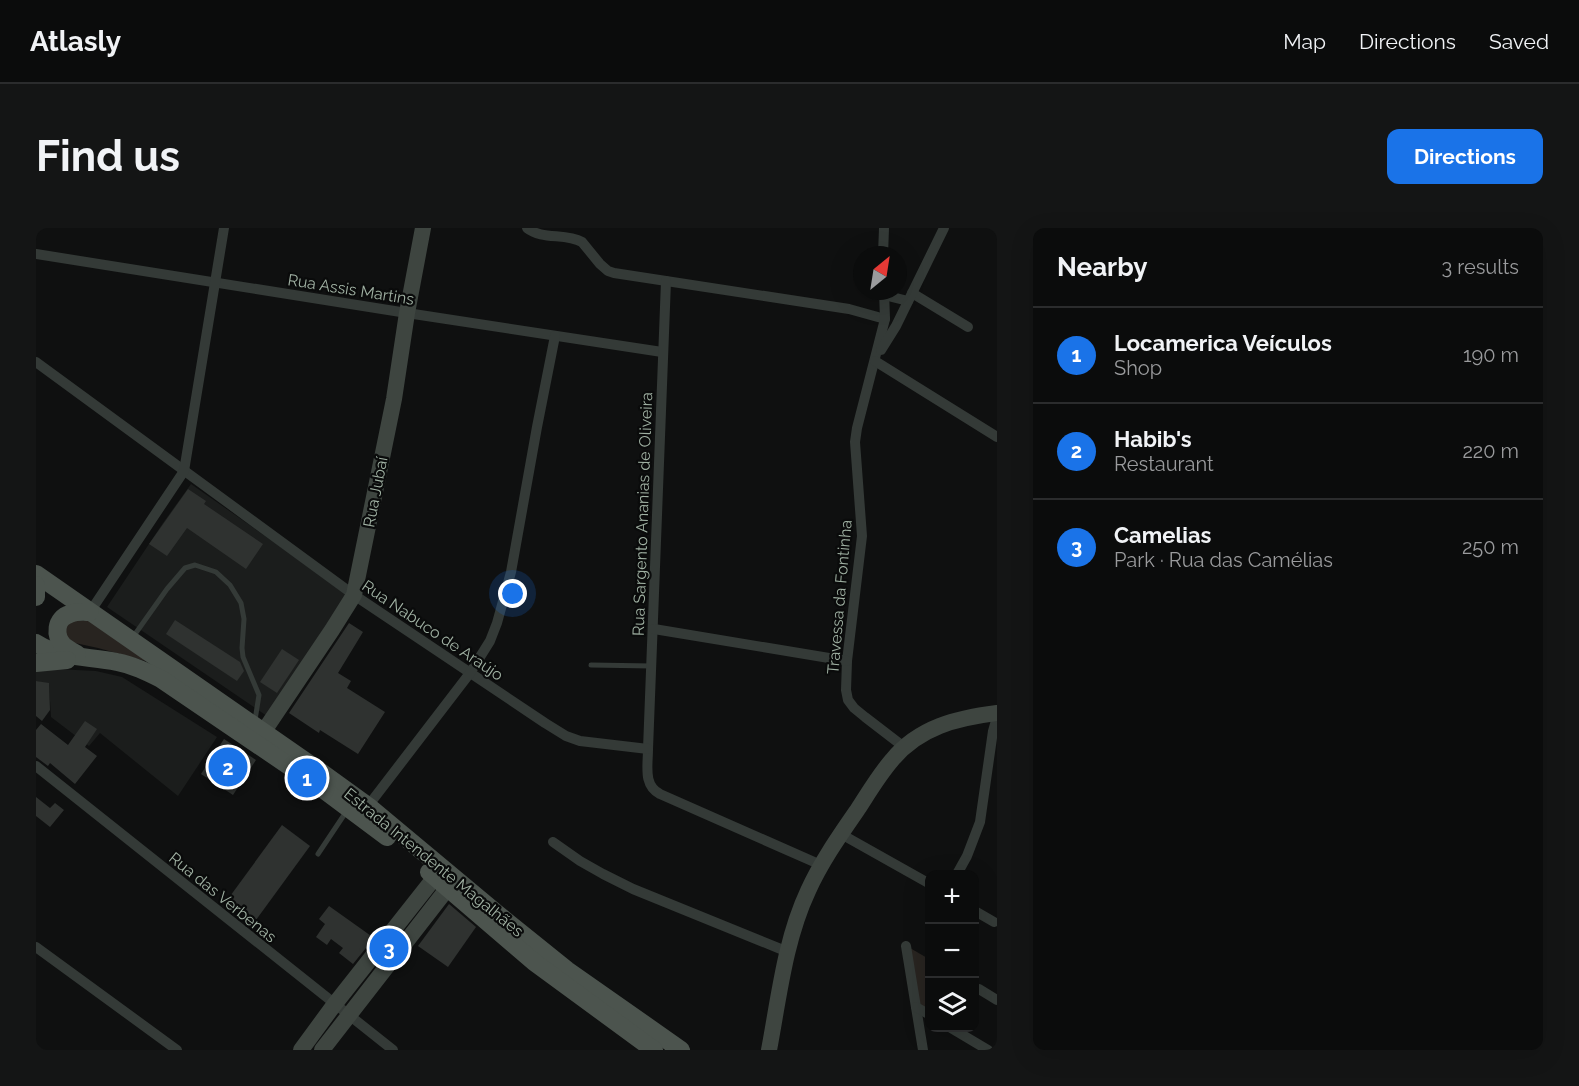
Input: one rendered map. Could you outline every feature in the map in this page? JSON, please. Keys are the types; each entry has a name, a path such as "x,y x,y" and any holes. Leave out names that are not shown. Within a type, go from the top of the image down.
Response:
{"main road":[{"name":"Estrada Intendente Magalhães","path":"36,574 368,806 567,970 681,1050"},
{"path":"36,585 36,597"},
{"path":"89,659 65,647 59,640 57,632 58,625 63,618 70,614 90,612"},
{"name":"Estrada Intendente Magalhães","path":"36,643 58,654 117,662 139,668 161,679 349,808 390,839 534,962 654,1050"},
{"path":"36,663 89,659"}],"street":[{"path":"90,612 184,471 224,228"},
{"name":"Rua Jubaí","path":"259,728 332,630 354,595 394,399 423,228"},
{"path":"527,228 537,234 579,240 608,271 849,309 885,319"},
{"path":"883,246 884,228"},
{"name":"Travessa da Fontinha","path":"876,358 910,297 944,228"},
{"name":"Rua Assis Martins","path":"36,254 407,314 662,352"},
{"name":"Rua Sargento Ananias de Oliveira","path":"648,749 666,281"},
{"path":"907,297 968,327"},
{"name":"Travessa da Fontinha","path":"884,300 885,319 855,442 862,536 847,661 846,690 848,700 865,717 904,747"},
{"path":"368,806 470,673 490,641 504,602 511,572 555,336"},
{"path":"876,358 997,437"},
{"name":"Rua Nabuco de Araújo","path":"36,362 354,595 544,723 580,741 648,749"},
{"path":"654,628 847,661"},
{"path":"769,1050 788,952 807,891 821,865 881,773 904,747 938,726 969,717 997,715 980,822 959,870"},
{"path":"648,749 648,780 651,788 656,792 821,865"},
{"name":"Rua das Verbenas","path":"36,766 393,1050"},
{"path":"841,834 925,881"},
{"path":"553,842 588,866 633,889 788,952"},
{"path":"301,1050 334,1005 441,883"},
{"path":"322,1050 441,883"},
{"path":"979,913 994,922"},
{"path":"906,945 923,1050"},
{"path":"36,947 177,1050"},
{"path":"979,989 997,1000"},
{"path":"916,1007 925,1012"},
{"path":"958,1032 988,1050"}],"lane":[{"path":"131,640 167,589 185,568 195,565 216,572 230,585 241,603 244,619 243,657 248,664 259,695 259,728"},
{"path":"591,665 652,666"},
{"path":"318,854 349,808"}],"shaded area":[{"path":"191,484 346,595 267,716 107,607"},
{"path":"71,621 92,621 153,663 75,643 66,637 66,628"},
{"path":"36,668 96,671 122,677 217,737 178,796 100,733 89,746 51,717 49,684 36,681"},
{"path":"910,948 925,957 925,1009 919,1005"}],"building":[{"path":"188,489 206,501 204,504 263,544 246,569 187,528 167,556 149,544"},
{"path":"175,620 240,662 244,671 237,681 166,634"},
{"path":"349,623 363,632 338,673 351,681 347,688 385,712 358,754 320,730 319,733 289,713"},
{"path":"282,649 299,660 277,693 260,682"},
{"path":"36,681 49,683 50,710 42,721 36,716"},
{"path":"85,721 97,729 85,747 97,756 75,784 50,763 48,766 36,757 36,730 41,724 68,745"},
{"path":"224,739 256,760 233,795 201,774"},
{"path":"36,797 50,808 55,803 64,810 50,827 36,816"},
{"path":"282,825 310,846 256,920 228,899"},
{"path":"449,904 476,927 448,967 418,946"},
{"path":"329,906 374,938 353,964 339,953 343,948 331,939 327,945 316,937 325,924 319,919"}],"place":[{"name":"Habib's","path":"228,767"},
{"name":"Locamerica Veículos","path":"307,778"},
{"name":"Camelias","path":"389,948"}]}
